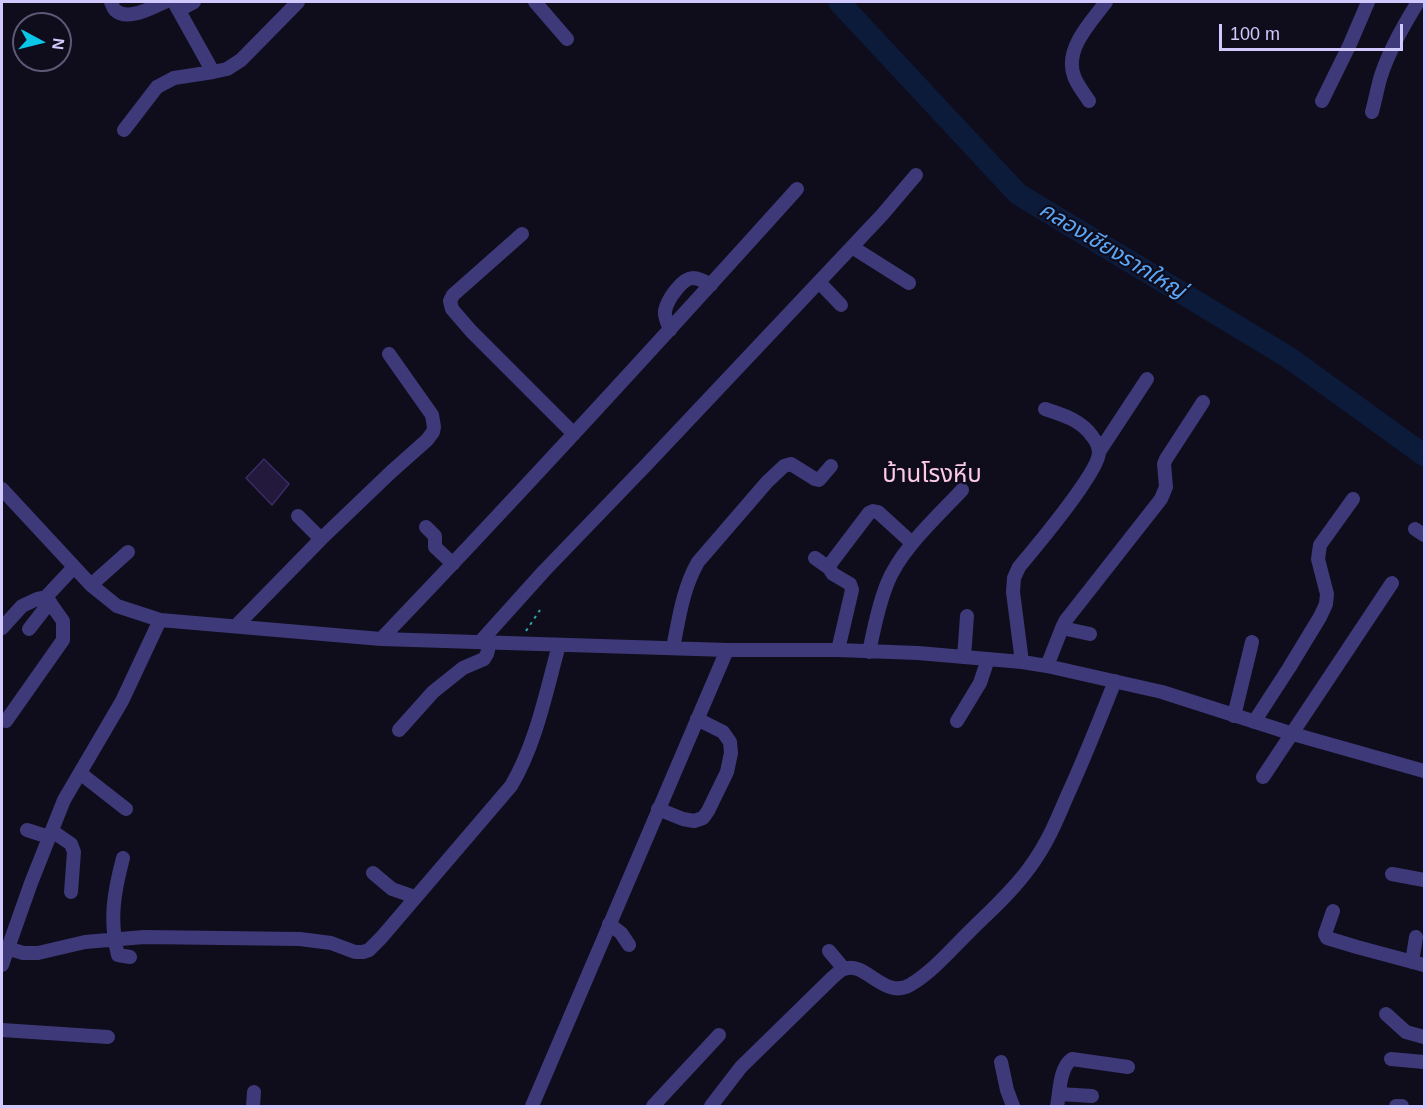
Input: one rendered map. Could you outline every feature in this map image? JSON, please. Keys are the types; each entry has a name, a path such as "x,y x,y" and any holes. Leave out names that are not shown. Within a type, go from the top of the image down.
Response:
{"street":[{"path":"111,2 116,10 125,15 140,13 165,2"},
{"path":"194,2 176,6 208,65"},
{"path":"124,130 157,87 208,65 227,69 241,60 298,2"},
{"path":"535,2 567,39"},
{"path":"1089,101 1074,77 1073,55 1086,29 1106,2"},
{"path":"1322,101 1368,2"},
{"path":"1372,112 1380,78 1389,56 1418,2"},
{"path":"399,730 433,692 463,668 483,659 487,654 485,641 544,571 852,247 916,175"},
{"path":"381,639 670,330 796,189"},
{"path":"522,234 453,295 450,301 452,309 574,434"},
{"path":"852,247 909,284"},
{"path":"670,330 664,313 667,303 683,281 691,278 699,279 711,285"},
{"path":"819,282 841,305"},
{"path":"236,626 321,539 433,432 432,416 389,354"},
{"path":"1022,662 1013,592 1014,578 1019,567 1086,481 1097,463 1099,452 1147,379"},
{"path":"1047,666 1062,628 1077,605 1161,499 1167,480 1164,464 1166,459 1203,402"},
{"path":"1045,409 1068,417 1086,427 1096,442 1099,452"},
{"path":"673,648 682,602 690,576 698,562 744,509 784,466 791,464 819,480 831,466"},
{"path":"2,489 91,585 117,606 160,620 381,639 727,650 838,650 1022,662 1162,692 1293,734 1425,771"},
{"path":"869,652 887,582 912,543 962,490"},
{"path":"1254,722 1326,604 1327,594 1318,560 1320,544 1353,499"},
{"path":"829,568 869,513 873,511 879,512 912,543"},
{"path":"298,516 321,539"},
{"path":"426,527 435,536 435,547 453,564"},
{"path":"91,585 128,552"},
{"path":"814,558 850,585 852,590 838,650"},
{"path":"28,629 48,599 74,567"},
{"path":"1263,777 1392,583"},
{"path":"2,628 22,606 38,599 48,599"},
{"path":"6,721 63,640 63,621 48,599"},
{"path":"964,657 967,616"},
{"path":"2,965 64,800 122,701 160,620"},
{"path":"1062,628 1090,634"},
{"path":"1234,716 1252,642"},
{"path":"7,948 23,953 38,953 85,942 144,937 300,939 331,943 355,952 369,950 511,786 532,742 559,645"},
{"path":"532,1107 727,650"},
{"path":"957,721 969,705 980,683 988,659"},
{"path":"711,1107 741,1067 844,969 860,970 896,989 912,984 940,961 1005,896 1029,868 1049,838 1115,681"},
{"path":"658,809 683,819 694,821 703,818 727,772 731,753 730,742 723,732 697,719"},
{"path":"80,773 126,809"},
{"path":"27,830 51,834 71,844 74,852 71,892"},
{"path":"123,858 115,886 114,940 118,955 130,957"},
{"path":"373,873 392,889 415,897"},
{"path":"1392,874 1425,880"},
{"path":"1333,911 1325,934 1327,938 1418,963 1416,937"},
{"path":"609,924 621,933 629,945"},
{"path":"829,951 844,969"},
{"path":"1386,1014 1406,1032 1425,1037"},
{"path":"2,1030 108,1037"},
{"path":"652,1107 719,1035"},
{"path":"1092,1096 1058,1100 1062,1075 1067,1063 1072,1059 1128,1067"},
{"path":"1391,1059 1425,1062"},
{"path":"1001,1062 1013,1107"},
{"path":"253,1107 254,1092"}],"path":[{"path":"518,643 540,610"}],"building":[{"path":"264,459 289,484 272,505 246,478"}],"waterway":[{"name":"คลองเชียงรากใหญ่","path":"839,2 1018,194 1288,357 1424,455"}],"district":[{"name":"บ้านโรงหีบ","path":"932,475"}]}
